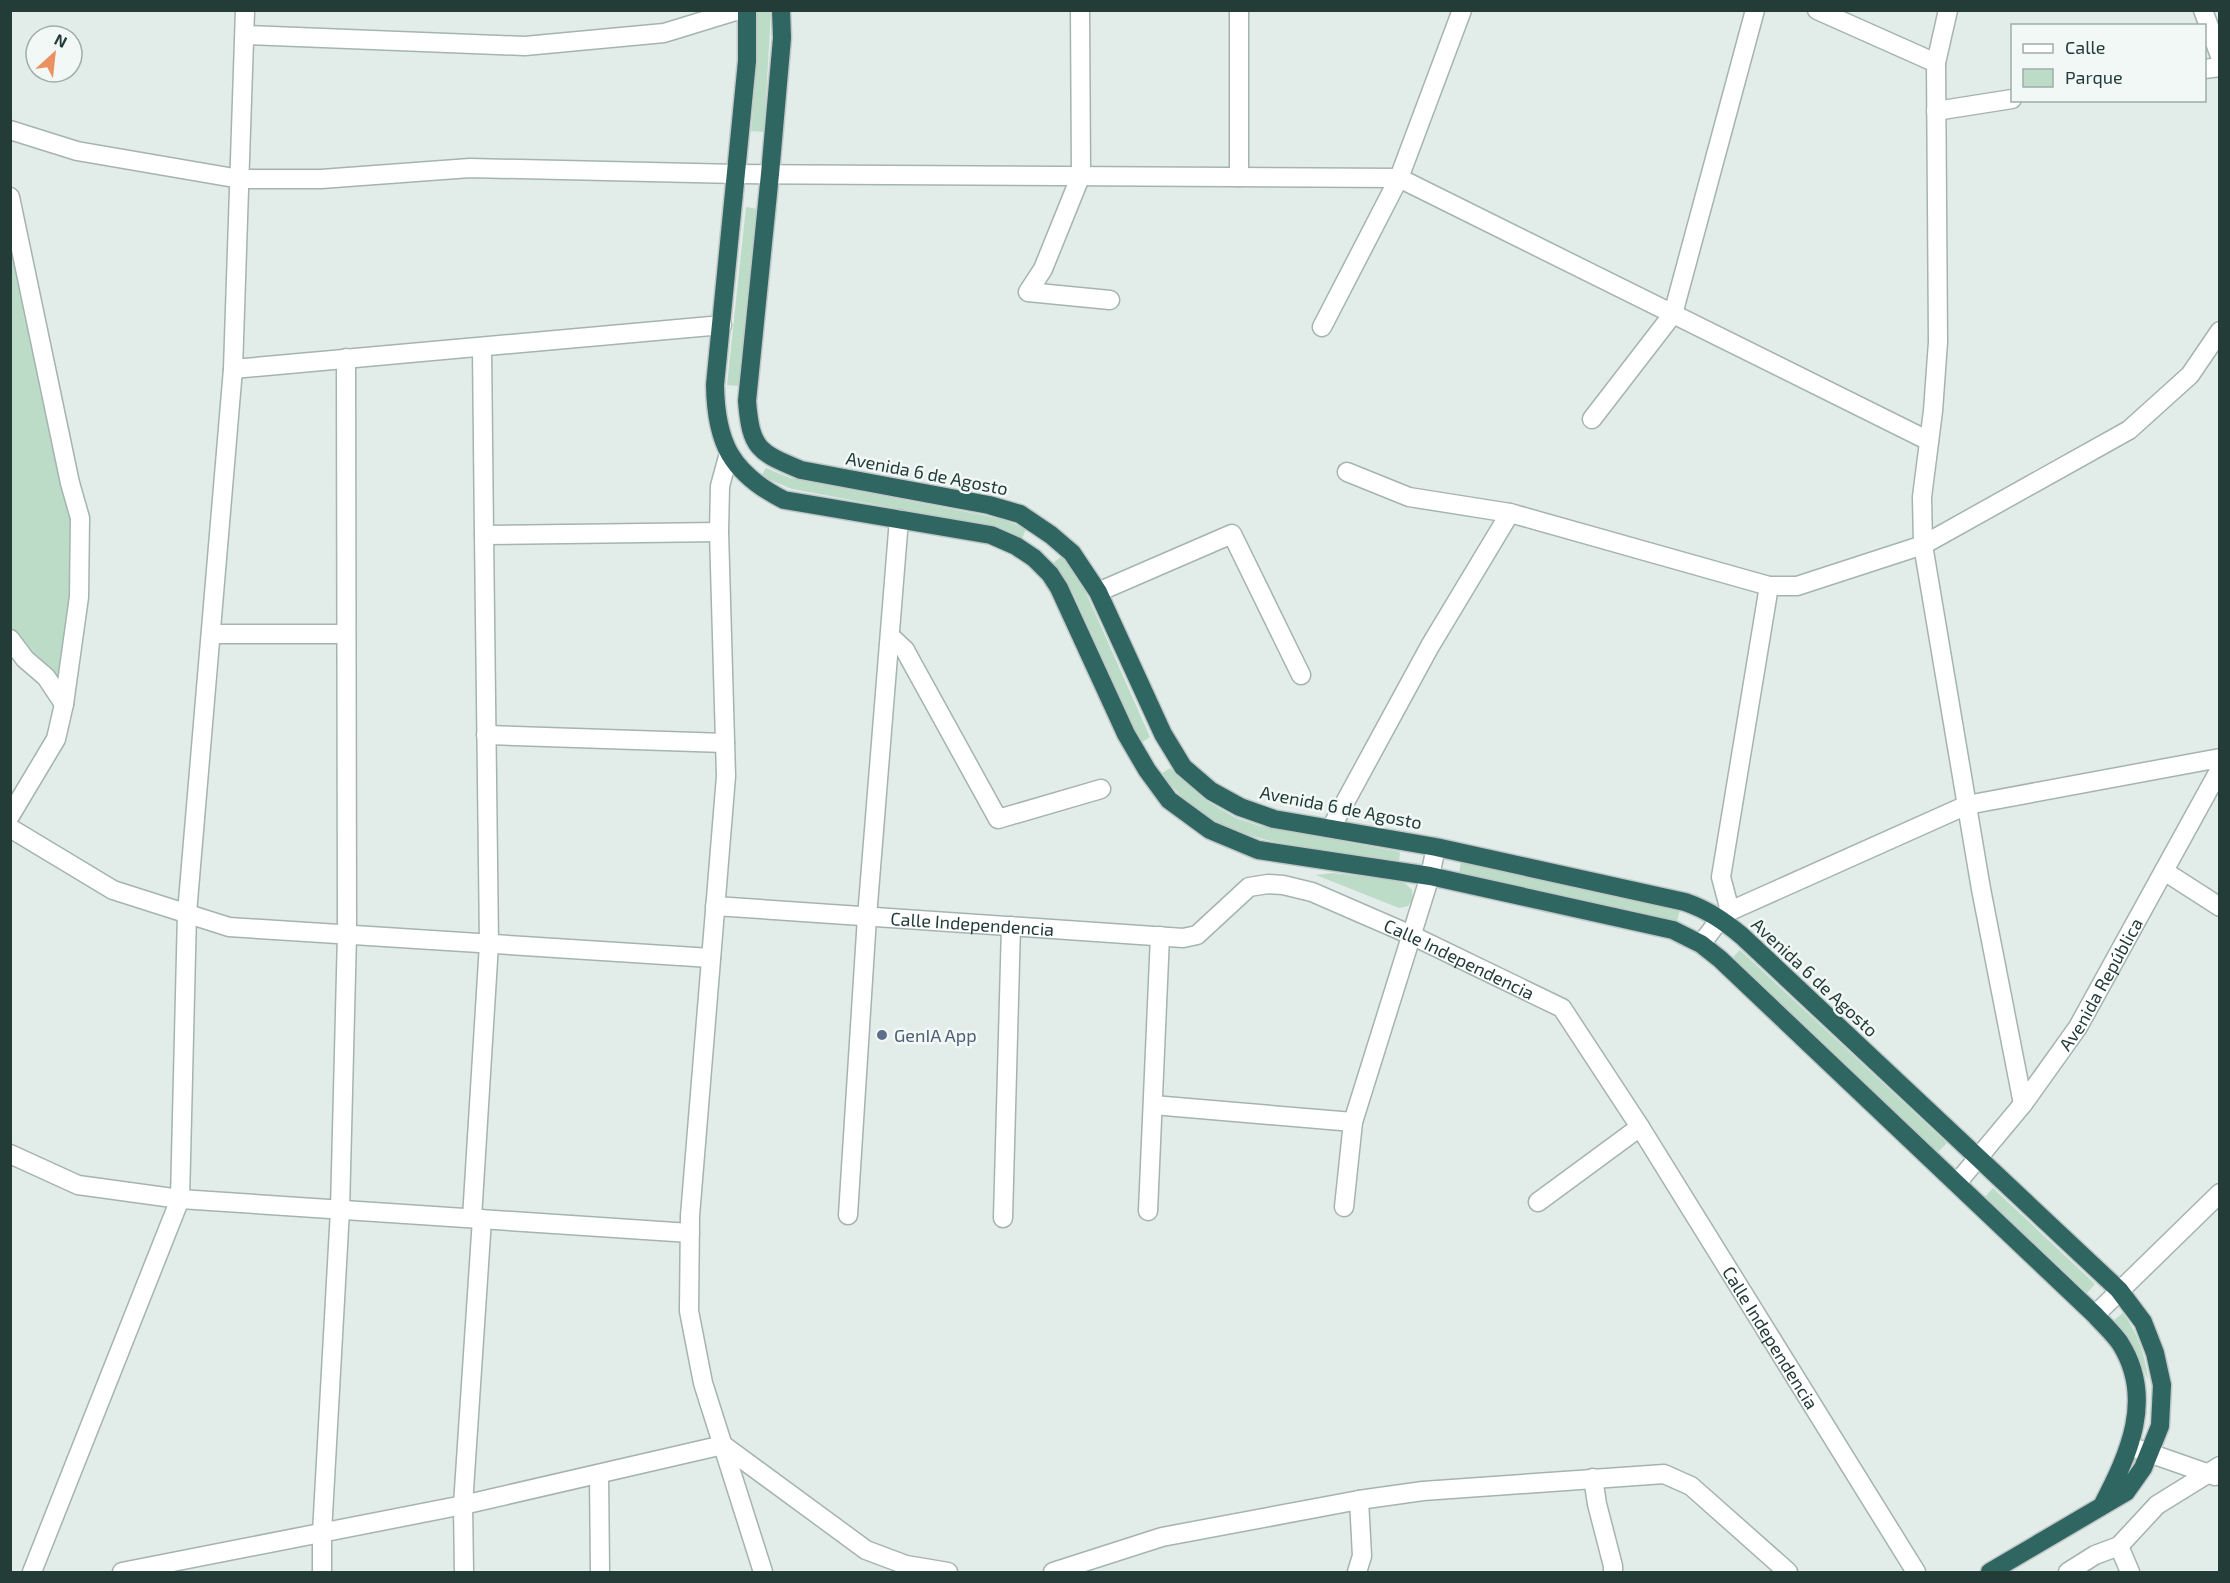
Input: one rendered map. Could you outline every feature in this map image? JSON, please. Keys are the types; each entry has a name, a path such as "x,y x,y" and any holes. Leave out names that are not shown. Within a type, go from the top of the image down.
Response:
{"highway":[{"path":"747,10 747,61 716,394 721,435 729,453 743,473 761,488 784,500 991,535 1016,546 1034,558 1059,588 1126,734 1142,763 1169,800 1210,830 1258,850 1430,876 1673,930 1701,944 1720,959 1957,1183 2095,1315 2120,1343 2132,1370 2138,1399 2134,1434 2122,1467 2102,1506"},
{"name":"Avenida 6 de Agosto","path":"781,10 782,38 747,397 749,428 758,447 801,470 989,504 1020,514 1052,535 1072,553 1098,592 1162,734 1183,767 1204,785 1240,807 1274,819 1436,847 1685,902 1725,915 2119,1290 2143,1322 2155,1353 2162,1385 2160,1426 2143,1468 2126,1492 1990,1572"},
{"path":"716,394 747,397"},
{"path":"729,453 766,453"},
{"path":"1034,558 1052,535"},
{"path":"1142,763 1171,748"}],"street":[{"path":"32,1572 180,1199 187,914 233,369 245,10"},
{"path":"244,35 525,46 664,33 739,10"},
{"path":"1080,10 1081,175 1043,269 1029,292 1110,300"},
{"path":"1239,10 1239,177"},
{"path":"1322,327 1399,178 1462,10"},
{"path":"1592,419 1673,314 1755,10"},
{"path":"1818,10 1936,63"},
{"path":"1948,10 1936,63 1938,342 1922,497 1923,545 1967,805 2023,1104"},
{"path":"2203,10 2220,56"},
{"path":"1936,111 2011,99"},
{"path":"10,129 77,151 240,179 321,179 470,168 737,174 1399,178 1929,441"},
{"path":"10,197 70,483 80,518 80,597 64,704 56,739 10,816"},
{"path":"233,369 722,325"},
{"path":"1347,472 1410,497 1510,513 1769,586 1797,586 1923,545 2129,430 2190,375 2220,331"},
{"path":"464,1572 463,1505 489,944 482,348"},
{"path":"322,1572 322,1533 340,1210 347,934 346,358"},
{"path":"729,453 720,486 719,532 726,776 690,1233 689,1311 703,1383 763,1572"},
{"path":"1331,828 1430,646 1510,513"},
{"path":"848,1215 867,917 899,519"},
{"path":"484,535 719,532"},
{"path":"1098,592 1232,534 1302,675"},
{"path":"1725,915 1721,877 1769,586"},
{"path":"211,634 346,634"},
{"path":"890,636 909,656 998,819 1101,789"},
{"path":"10,639 26,659 46,677 64,704"},
{"path":"486,735 725,743"},
{"path":"1701,944 1725,915 1967,805 2220,758"},
{"name":"Avenida República","path":"1957,1183 2023,1104 2078,1028 2220,769"},
{"path":"10,828 113,890 229,927 711,958"},
{"path":"1344,1207 1353,1122 1430,876 1436,847"},
{"path":"2164,871 2220,907"},
{"name":"Calle Independencia","path":"715,906 1183,938 1197,935 1249,888 1268,884 1283,885 1312,892 1412,935 1562,1008 1640,1127 1916,1572"},
{"path":"1003,1218 1011,926"},
{"path":"1148,1211 1160,936"},
{"path":"1153,1105 1353,1122"},
{"path":"1538,1202 1640,1127"},
{"path":"10,1154 78,1185 180,1199 690,1233"},
{"path":"2095,1315 2220,1193"},
{"path":"122,1572 463,1505 723,1445 866,1550 906,1565 948,1572"},
{"path":"2129,1446 2216,1473"},
{"path":"2068,1572 2095,1555 2119,1546 2157,1505 2216,1473"},
{"path":"599,1474 600,1572"},
{"path":"1053,1572 1162,1537 1359,1500 1423,1491 1664,1474 1691,1486 1788,1572"},
{"path":"1593,1478 1613,1572"},
{"path":"1358,1572 1362,1556 1359,1500"},
{"path":"2119,1546 2130,1572"}],"green space":[{"path":"756,11 771,11 764,132 751,131 757,57"},
{"path":"10,197 80,518 64,704 11,639"},
{"path":"746,207 758,209 739,386 727,385"},
{"path":"766,468 790,478 1003,519 1026,529 1022,539 996,527 792,489 761,476"},
{"path":"1062,556 1083,586 1150,737 1141,743 1072,591 1053,563"},
{"path":"1170,768 1205,800 1236,818 1260,826 1400,852 1399,861 1322,851 1270,841 1221,824 1200,812 1184,799 1161,774"},
{"path":"1461,861 1680,910 1677,921 1459,873"},
{"path":"1333,873 1399,881 1412,890 1413,899 1408,906 1399,908 1316,875"},
{"path":"1740,950 1947,1143 1938,1152 1731,959"},
{"path":"1993,1188 2095,1284 2087,1293 1985,1197"},
{"path":"2123,1313 2140,1345 2148,1380 2133,1345 2114,1320"}],"place":[{"name":"GenIA App","path":"882,1035"}]}
